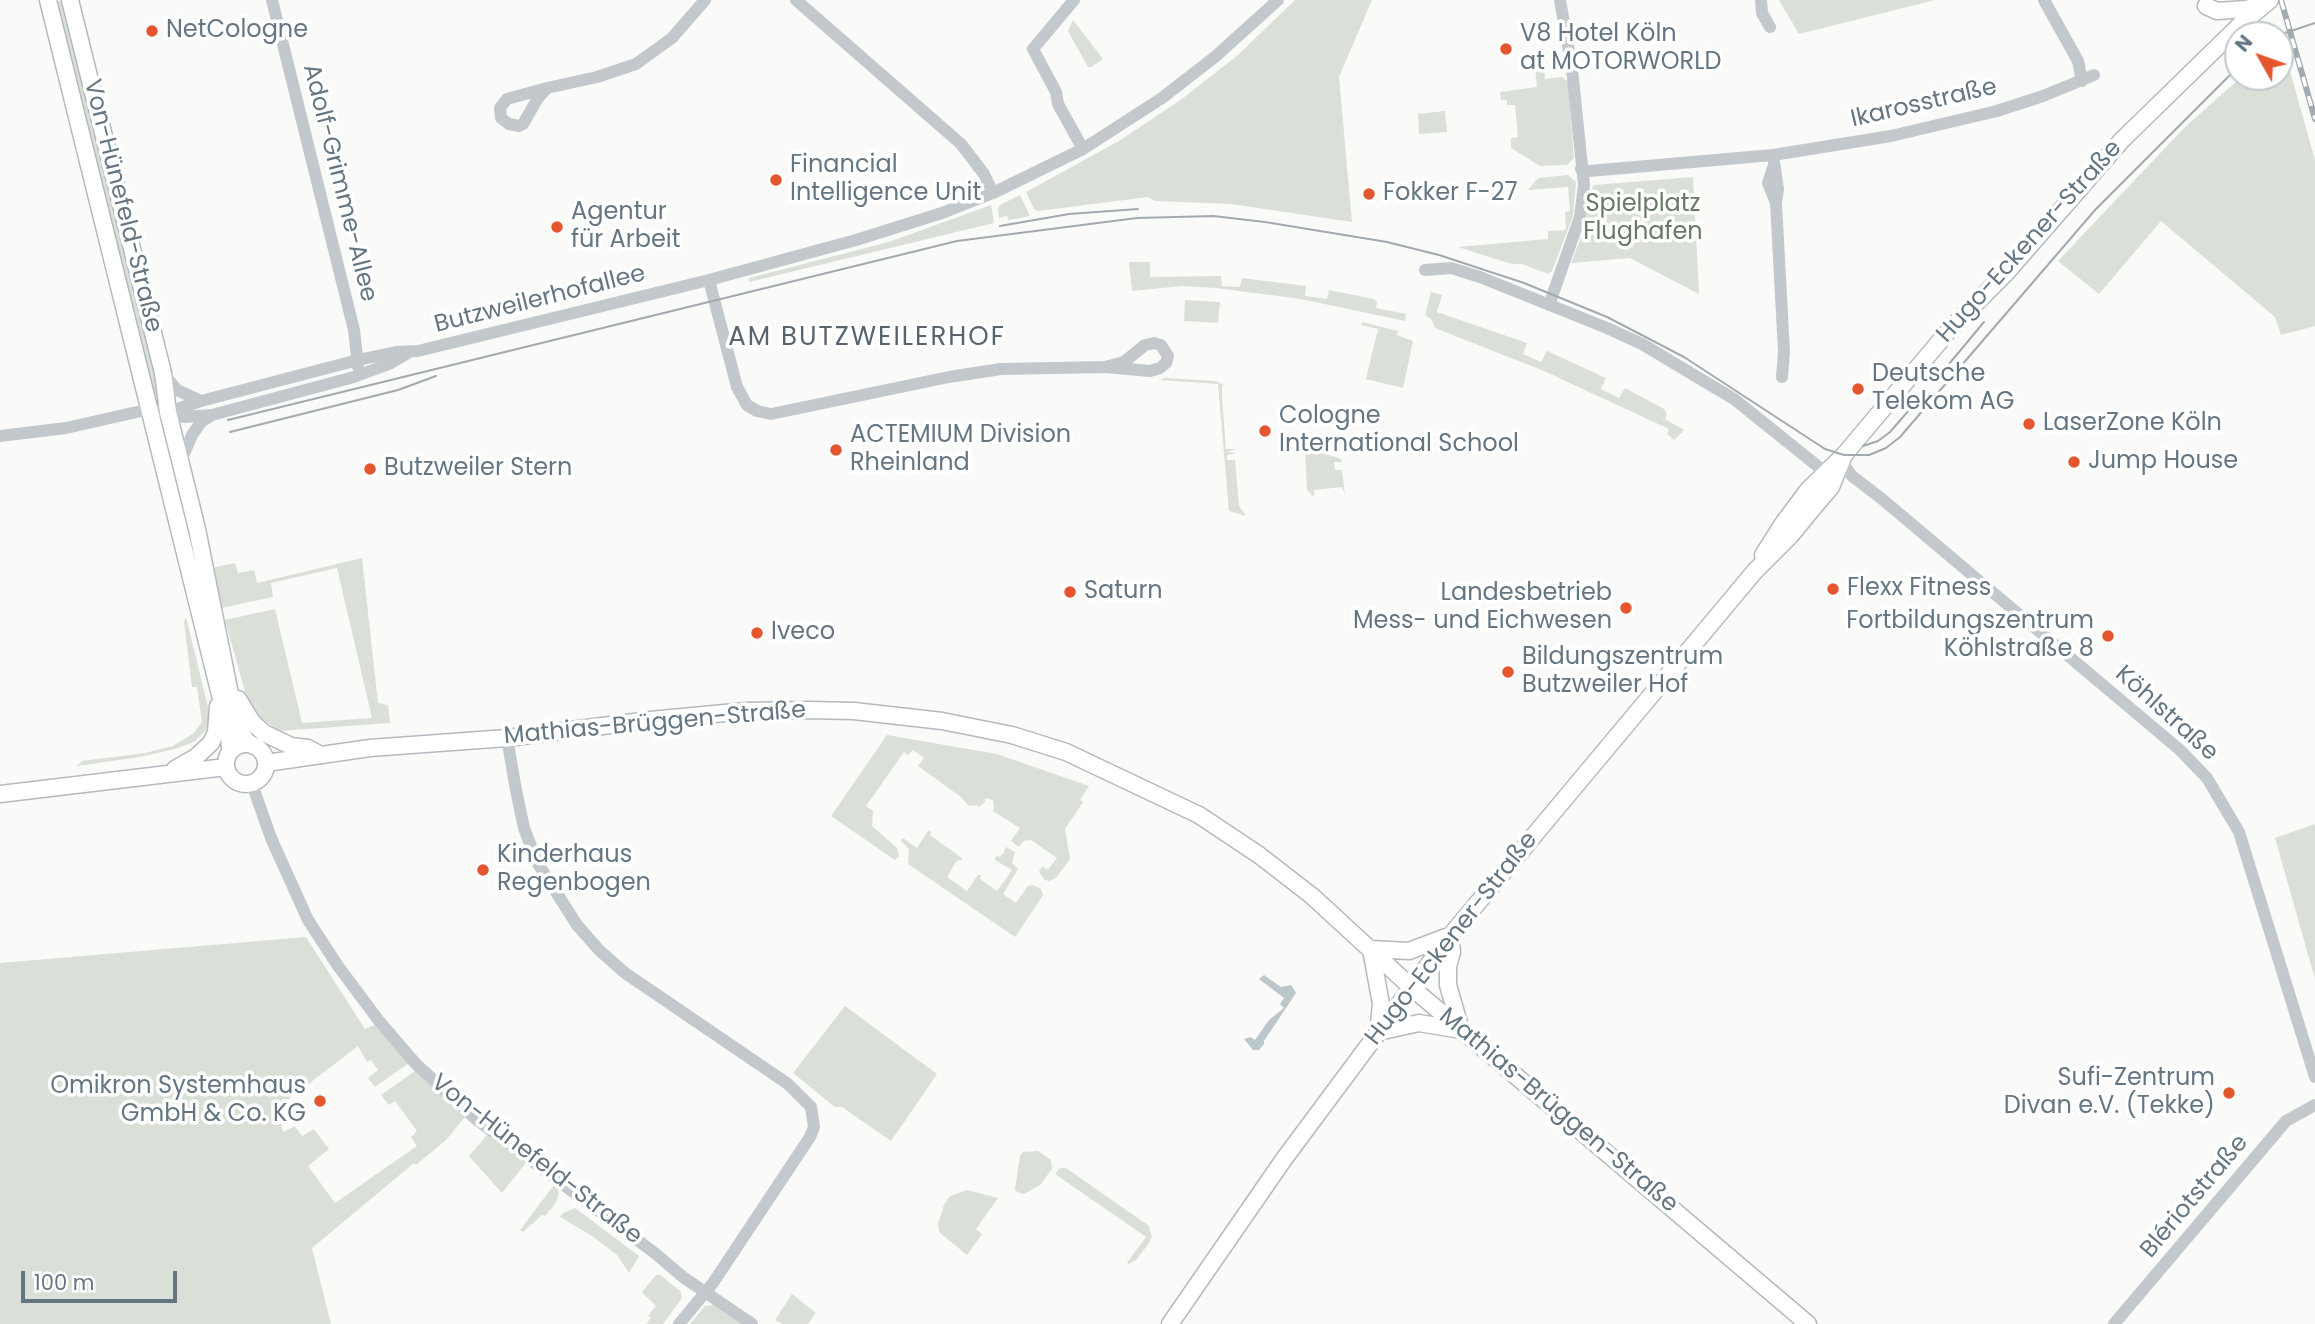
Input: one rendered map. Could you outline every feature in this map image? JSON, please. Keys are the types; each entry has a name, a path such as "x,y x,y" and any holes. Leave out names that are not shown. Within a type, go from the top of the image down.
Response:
{"street":[{"name":"Von-Hünefeld-Straße","path":"48,0 230,736 228,759"},
{"name":"Von-Hünefeld-Straße","path":"70,0 163,373 168,412 239,728 246,741 252,745"},
{"name":"Adolf-Grimme-Allee","path":"272,0 354,330 358,360 354,377"},
{"path":"547,88 597,77 636,64 672,38 705,0"},
{"path":"796,0 961,144 984,174 993,193"},
{"path":"1074,0 1033,49 1056,92 1058,104 1083,149"},
{"name":"Butzweilerhofallee","path":"168,412 184,417 212,415 354,377 389,364 408,353 709,280 903,227 993,193 1083,149 1162,98 1278,0"},
{"path":"1549,304 1580,217 1584,185 1572,69 1560,0"},
{"path":"1761,0 1762,13 1770,27"},
{"path":"2044,0 2078,61 2082,81"},
{"path":"2204,3 2217,10 2246,9 2267,2"},
{"name":"Hugo-Eckener-Straße","path":"2245,21 2267,2"},
{"path":"2204,3 2224,35"},
{"name":"Hugo-Eckener-Straße","path":"1170,1324 1277,1168 1450,936 1755,571 1791,535 1844,455 1951,328 2007,272 2122,139 2224,40"},
{"name":"Ikarosstraße","path":"1581,169 1773,160 1997,111 2094,75"},
{"path":"1773,160 1768,183 1776,203 1784,352 1782,377"},
{"name":"Köhlstraße","path":"1425,270 1451,268 1549,304 1607,328 1682,366 1749,409 1831,477 1882,499 2180,750 2207,778 2239,832 2315,1077"},
{"path":"709,280 737,387 747,405 757,411 771,414 949,377 1001,369 1105,367"},
{"name":"Butzweilerhofallee","path":"168,412 358,360 396,352 408,353"},
{"path":"163,373 177,390 201,401"},
{"path":"0,436 66,428 150,409 168,412"},
{"path":"181,461 192,435 202,421 212,415"},
{"name":"Hugo-Eckener-Straße","path":"1755,571 1773,538 1808,489 1831,477"},
{"path":"163,774 196,757 214,737 218,700 214,670"},
{"path":"229,681 244,712 258,728 282,742 321,754"},
{"name":"Mathias-Brüggen-Straße","path":"266,763 370,748 508,737 746,711 808,710 897,715 942,721 1012,735 1066,752 1199,815 1259,855 1312,896 1411,987 1808,1324"},
{"path":"508,737 516,790 532,849 537,862 577,925 599,950 625,973 788,1084 811,1107 814,1127 810,1136 713,1283 679,1324"},
{"path":"0,794 163,774 228,759 243,744 252,745 264,755 266,763 262,777 245,785 234,781 228,759"},
{"name":"Von-Hünefeld-Straße","path":"252,784 271,838 308,919 338,966 379,1021 416,1064 477,1120 683,1277 752,1324"},
{"path":"1450,936 1452,952 1448,966 1448,985 1461,1030 1419,1023 1378,1032 1381,1004 1371,949 1409,951 1450,936"},
{"name":"Blériotstraße","path":"2114,1324 2287,1121 2315,1105"}],"green space":[{"path":"65,0 159,388 157,395 151,389 54,2"},
{"path":"1295,0 1372,0 1339,77 1352,222 1231,204 1155,201 1148,197 1038,211 1034,209 1026,192 1119,141 1182,99 1238,55"},
{"path":"1779,0 1935,0 1799,34"},
{"path":"1073,20 1103,59 1091,67 1088,67 1068,31"},
{"path":"1543,56 1545,79 1562,77 1568,82 1574,158 1567,165 1540,166 1511,148 1511,138 1518,137 1515,105 1507,105 1507,100 1501,100 1500,92 1537,87 1534,57"},
{"path":"2294,85 2315,160 2315,326 2281,335 2275,317 2161,221 2099,294 2058,261 2185,127 2226,91 2294,91"},
{"path":"1445,111 1447,132 1419,134 1418,114"},
{"path":"1568,175 1576,182 1573,216 1552,271 1548,274 1522,264 1512,264 1458,247 1548,239 1548,231 1566,230 1565,212 1570,211 1568,187 1528,190 1538,178"},
{"name":"Spielplatz Flughafen","path":"1693,177 1699,294 1630,258 1571,263 1585,227 1594,185"},
{"path":"1020,195 1030,216 1008,220 1007,216 999,218 1000,205"},
{"path":"991,205 994,223 749,282 749,278 889,242"},
{"path":"1129,262 1150,262 1150,277 1221,276 1222,286 1240,287 1242,278 1306,286 1305,296 1327,299 1329,290 1374,299 1377,302 1376,308 1406,314 1405,321 1301,299 1216,288 1182,286 1132,291"},
{"path":"1431,292 1442,295 1437,312 1527,343 1523,354 1541,362 1547,351 1606,378 1601,389 1619,398 1625,388 1664,409 1667,414 1665,419 1684,430 1674,440 1667,434 1669,429 1544,371 1435,328 1431,319 1425,315"},
{"path":"1185,300 1220,302 1218,323 1184,321"},
{"path":"1362,322 1398,331 1397,335 1413,341 1403,388 1366,379 1378,329 1361,325"},
{"path":"1160,380 1216,381 1225,386 1222,386 1222,398 1226,449 1237,449 1226,452 1237,453 1227,455 1227,460 1235,460 1239,506 1246,516 1229,511 1218,384"},
{"path":"1305,447 1341,459 1342,462 1334,462 1335,470 1342,470 1345,495 1342,487 1314,490 1314,497 1307,490"},
{"path":"362,558 378,703 388,705 390,723 279,731 261,718 247,699 225,620 275,609 302,723 372,718 337,568 271,583 273,597 222,608 212,568 235,563 238,573 254,570 257,583"},
{"path":"186,617 209,711 205,731 194,742 175,749 77,766 82,761 145,753 173,746 194,733 202,722 197,687 192,687 184,622"},
{"path":"887,735 997,754 1089,786 1080,800 1083,802 1065,829 1070,859 1056,878 1045,880 1039,872 1042,866 1048,870 1057,858 1031,840 1023,841 1019,847 1011,841 1020,828 993,811 993,800 985,798 985,802 979,807 969,806 961,797 918,766 924,758 913,750 908,755 904,752 866,806 873,811 872,826 897,848 899,856 895,860 831,816"},
{"path":"2315,824 2315,979 2275,838"},
{"path":"928,831 962,858 955,863 947,877 967,891 978,875 981,875 980,879 997,891 1012,870 995,860 996,856 1003,854 1006,847 1015,852 1012,863 1018,869 1003,894 1016,903 1028,886 1033,885 1041,889 1043,895 1015,937 908,864 909,849 901,841 903,838 917,848"},
{"path":"306,937 365,1029 374,1025 409,1063 375,1087 368,1078 378,1070 371,1060 367,1062 358,1046 277,1108 283,1132 295,1126 302,1136 314,1129 329,1149 308,1166 335,1203 417,1146 411,1137 417,1131 395,1101 389,1105 381,1095 415,1071 465,1117 446,1140 416,1165 414,1163 312,1248 331,1324 0,1324 0,963"},
{"path":"845,1006 937,1074 891,1141 842,1107 835,1107 793,1073"},
{"path":"487,1135 525,1164 502,1193 469,1156"},
{"path":"1038,1151 1051,1160 1052,1169 1040,1185 1024,1194 1019,1193 1015,1190 1020,1156 1023,1152"},
{"path":"1060,1168 1066,1168 1149,1226 1152,1237 1136,1260 1127,1263 1146,1237 1055,1174"},
{"path":"554,1185 559,1188 554,1205 545,1216 542,1215 523,1232 520,1230"},
{"path":"967,1190 998,1198 976,1229 982,1234 967,1255 939,1232 938,1224 950,1196"},
{"path":"575,1208 639,1256 629,1273 617,1255 560,1217"},
{"path":"656,1275 660,1275 680,1291 682,1298 663,1324 646,1324 651,1318 648,1316 656,1306 642,1292"},
{"path":"792,1294 816,1313 808,1324 783,1324 775,1320"},
{"path":"714,1305 743,1324 690,1324 705,1306"}],"shaded area":[{"path":"1264,975 1281,987 1291,985 1296,993 1264,1044 1259,1050 1253,1050 1244,1039 1250,1037 1255,1040 1269,1020 1284,1008 1280,1004 1284,998 1259,979"}],"tram line":[{"path":"2294,30 2315,23"},
{"path":"228,420 957,241 1137,218 1213,216 1387,242 1439,255 1524,283 1607,317 1684,357 1825,449 1844,455 1869,455 1886,448 1900,437 2095,210 2224,81"},
{"path":"1000,226 1069,214 1138,209"},
{"path":"1939,376 1984,322"},
{"path":"230,432 398,390 436,376"},
{"path":"1863,446 1878,441 1890,432 1923,394"}],"railway":[{"path":"2281,0 2315,119"}],"place":[{"name":"NetCologne","path":"152,31"},
{"name":"V8 Hotel Köln at MOTORWORLD","path":"1506,49"},
{"name":"Financial Intelligence Unit","path":"776,180"},
{"name":"Fokker F-27","path":"1369,194"},
{"name":"Agentur für Arbeit","path":"557,227"},
{"name":"Deutsche Telekom AG","path":"1858,389"},
{"name":"LaserZone Köln","path":"2029,424"},
{"name":"Cologne International School","path":"1265,431"},
{"name":"ACTEMIUM Division Rheinland","path":"836,450"},
{"name":"Jump House","path":"2074,462"},
{"name":"Butzweiler Stern","path":"370,469"},
{"name":"Flexx Fitness","path":"1833,589"},
{"name":"Saturn","path":"1070,592"},
{"name":"Landesbetrieb Mess- und Eichwesen","path":"1626,608"},
{"name":"Iveco","path":"757,633"},
{"name":"Fortbildungszentrum Köhlstraße 8","path":"2108,636"},
{"name":"Bildungszentrum Butzweiler Hof","path":"1508,672"},
{"name":"Kinderhaus Regenbogen","path":"483,870"},
{"name":"Sufi-Zentrum Divan e.V. (Tekke)","path":"2229,1093"},
{"name":"Omikron Systemhaus GmbH & Co. KG","path":"320,1101"}],"district":[{"name":"AM BUTZWEILERHOF","path":"867,338"}]}
